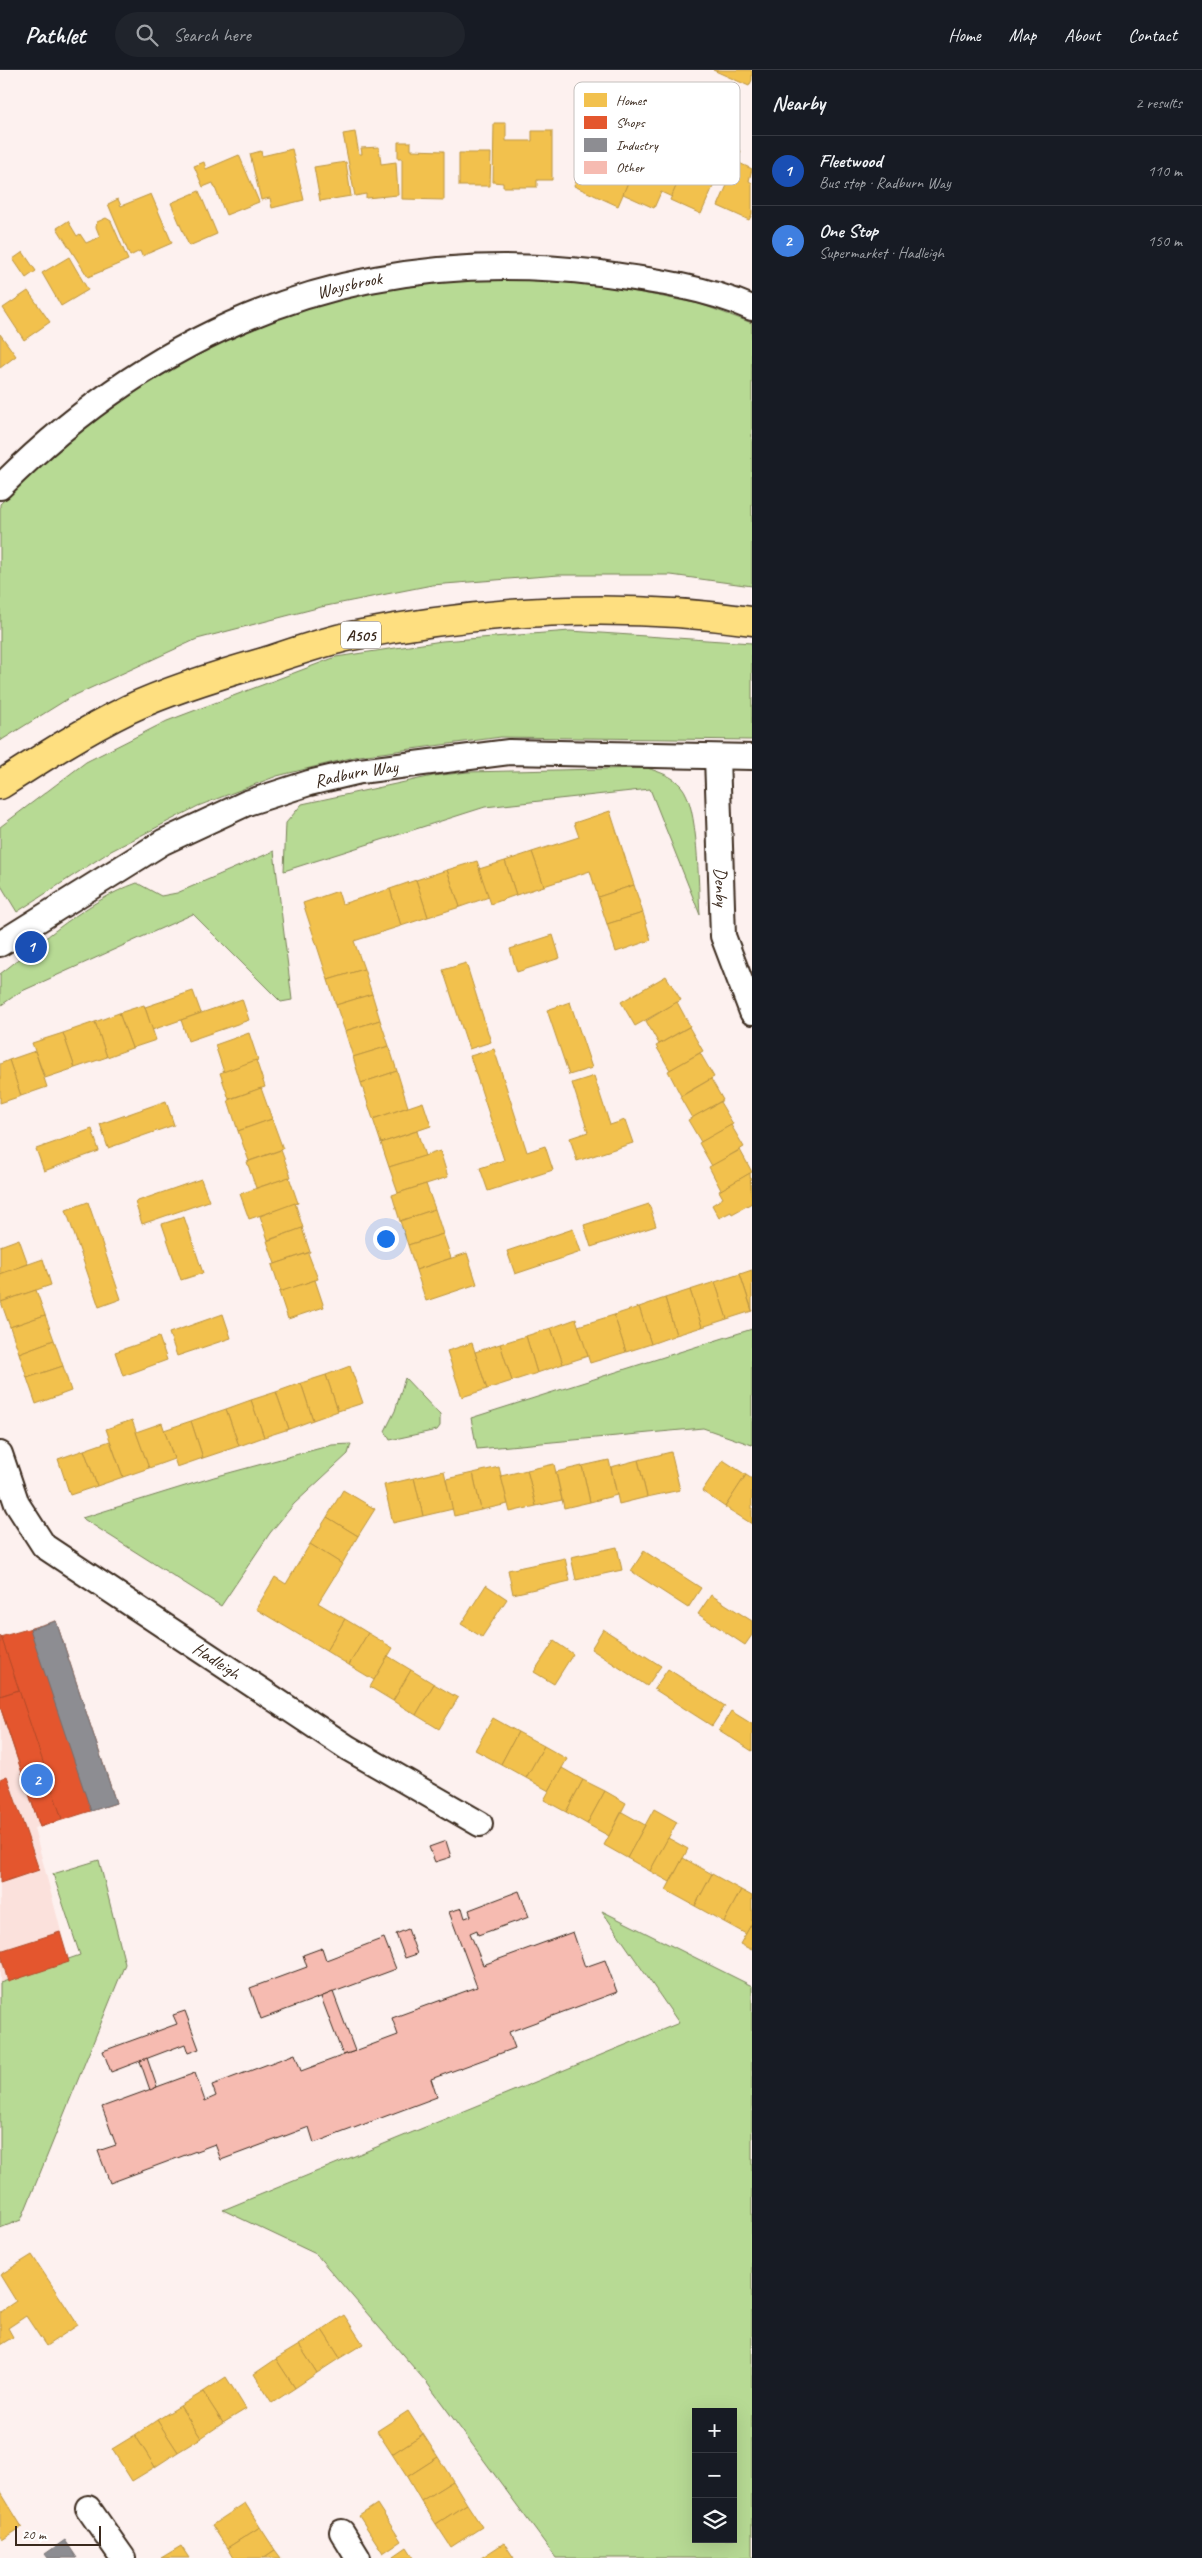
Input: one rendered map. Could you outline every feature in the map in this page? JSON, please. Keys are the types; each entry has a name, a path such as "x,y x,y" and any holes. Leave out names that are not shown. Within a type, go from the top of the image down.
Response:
{"main road":[{"name":"A505","path":"0,785 54,750 130,709 202,680 349,637 444,621 621,609 692,612 752,620"}],"street":[{"name":"Waysbrook","path":"0,488 35,453 83,412 187,344 284,302 388,275 441,268 561,268 673,285 738,302 752,308"},
{"name":"Radburn Way","path":"0,944 163,842 247,803 309,783 360,771 509,752 752,757"},
{"name":"Denby","path":"717,757 723,936 752,1012"},
{"name":"Hadleigh","path":"0,1454 17,1504 44,1546 348,1748 480,1824"},
{"path":"88,2508 123,2558"},
{"path":"342,2532 358,2558"}],"shaded area":[{"path":"56,1621 116,1803 34,1828 69,1962 0,1984 0,1637"}],"green space":[{"path":"518,278 601,285 700,304 752,323 752,586 671,575 559,575 432,585 321,607 197,639 69,698 0,741 0,504 72,435 154,377 224,341 302,309 371,291 444,280"},
{"path":"570,631 752,643 752,740 501,737 359,756 277,776 198,806 111,851 17,912 0,884 0,827 86,762 167,721 336,657 442,641"},
{"path":"647,768 674,780 681,786 687,796 694,828 700,915 650,789 485,807 284,871 286,823 302,804 433,776 468,772"},
{"path":"274,851 292,1000 281,1002 193,914 20,992 0,1006 0,974 65,923 100,900 137,883 161,896 177,893"},
{"path":"752,1329 752,1445 703,1428 477,1449 471,1418"},
{"path":"405,1378 440,1415 440,1426 437,1430 390,1440 385,1431 395,1411"},
{"path":"351,1444 348,1454 294,1504 270,1533 221,1606 82,1518 214,1477 332,1445"},
{"path":"99,1860 125,1964 21,2220 0,2228 0,1983 80,1955 53,1874"},
{"path":"602,1911 752,1986 752,2558 556,2558 427,2383 316,2254 223,2210 679,2023"}],"building: Homes":[{"path":"713,70 750,70 752,71 752,80 749,86"},
{"path":"494,123 506,123 506,141 532,141 532,131 552,131 552,180 537,180 537,187 503,187 503,183 493,182"},
{"path":"355,132 359,154 362,154 361,148 379,147 381,164 396,162 398,195 366,198 366,194 355,196 343,134"},
{"path":"398,142 411,142 411,150 444,151 444,200 402,199 402,158 398,158"},
{"path":"292,149 304,200 272,208 270,198 261,200 250,154 261,151 262,156"},
{"path":"459,153 491,153 490,186 459,186"},
{"path":"239,155 259,202 226,215 213,183 203,187 194,166 204,162 206,169"},
{"path":"346,162 351,196 320,201 314,167"},
{"path":"740,163 752,169 749,181 752,183 752,214 749,220 718,206 727,185 740,185"},
{"path":"574,185 627,185 618,206"},
{"path":"627,185 677,185 672,197 661,192 654,208 623,194"},
{"path":"677,185 714,185 701,214 670,200"},
{"path":"199,191 217,234 189,246 171,203"},
{"path":"151,194 172,243 142,256 140,251 130,256 108,204 118,199 121,206"},
{"path":"106,218 111,221 128,260 88,277 57,228 68,221 77,236 80,234 86,243 100,237 96,227 97,222"},
{"path":"23,252 36,271 26,278 13,259"},
{"path":"69,257 88,290 61,306 42,273"},
{"path":"28,291 50,322 24,340 3,308"},
{"path":"0,334 16,356 0,368"},
{"path":"610,811 634,885 598,897 590,871 544,886 532,852 579,837 574,823"},
{"path":"532,852 544,886 516,895 505,861"},
{"path":"477,861 489,897 460,907 447,870"},
{"path":"505,861 516,895 491,904 479,869"},
{"path":"447,870 460,907 428,917 416,880"},
{"path":"416,880 428,917 401,926 390,889"},
{"path":"634,885 643,913 607,924 598,897"},
{"path":"390,889 401,926 354,941 364,969 328,980 303,903 338,891 342,904"},
{"path":"643,913 651,940 616,952 607,924"},
{"path":"553,935 560,958 517,972 510,949"},
{"path":"466,963 491,1042 469,1049 443,970"},
{"path":"364,969 372,994 336,1005 328,980"},
{"path":"666,976 681,1000 635,1026 621,1002"},
{"path":"193,991 201,1013 152,1030 145,1007"},
{"path":"372,994 380,1020 345,1031 336,1005"},
{"path":"242,999 249,1020 188,1041 181,1020"},
{"path":"570,1002 592,1068 569,1075 547,1010"},
{"path":"677,1002 690,1026 659,1044 646,1021"},
{"path":"144,1005 156,1040 132,1048 119,1013"},
{"path":"119,1013 132,1048 107,1057 95,1022"},
{"path":"380,1020 389,1046 353,1057 345,1031"},
{"path":"95,1022 107,1057 75,1068 63,1033"},
{"path":"689,1027 703,1051 670,1070 656,1046"},
{"path":"63,1033 75,1068 45,1078 32,1043"},
{"path":"249,1033 258,1060 224,1072 215,1045"},
{"path":"389,1046 397,1071 361,1083 353,1057"},
{"path":"494,1049 527,1152 545,1146 553,1170 488,1191 480,1168 504,1160 470,1056"},
{"path":"35,1051 47,1087 21,1096 9,1060"},
{"path":"700,1053 714,1077 681,1096 668,1071"},
{"path":"9,1060 21,1096 0,1103 0,1064"},
{"path":"256,1060 265,1087 229,1099 220,1073"},
{"path":"397,1071 408,1107 373,1119 361,1083"},
{"path":"594,1076 610,1125 625,1120 633,1143 577,1161 570,1138 588,1132 572,1083"},
{"path":"711,1079 723,1100 692,1118 680,1097"},
{"path":"261,1088 272,1119 238,1131 228,1100"},
{"path":"166,1101 174,1125 108,1148 100,1124"},
{"path":"423,1102 431,1126 381,1143 373,1119"},
{"path":"720,1102 733,1124 701,1142 688,1120"},
{"path":"272,1119 283,1149 249,1161 238,1131"},
{"path":"731,1125 744,1147 712,1166 699,1143"},
{"path":"92,1129 99,1151 44,1171 36,1149"},
{"path":"417,1131 425,1156 389,1167 381,1143"},
{"path":"281,1150 291,1177 256,1188 247,1162"},
{"path":"740,1150 752,1172 721,1190 709,1167"},
{"path":"440,1151 448,1177 398,1193 389,1167"},
{"path":"750,1173 752,1203 732,1214 731,1212 719,1218 712,1205 723,1198 719,1191"},
{"path":"289,1177 298,1203 249,1219 240,1194"},
{"path":"201,1179 209,1201 142,1224 135,1202"},
{"path":"426,1184 435,1209 400,1221 392,1195"},
{"path":"88,1202 121,1299 99,1307 66,1210"},
{"path":"295,1203 303,1228 268,1240 260,1216"},
{"path":"649,1204 656,1226 591,1247 584,1225"},
{"path":"435,1209 443,1234 408,1245 400,1221"},
{"path":"184,1217 203,1273 181,1280 162,1224"},
{"path":"302,1228 310,1252 275,1264 267,1241"},
{"path":"573,1229 581,1252 515,1274 507,1251"},
{"path":"443,1234 451,1258 416,1270 408,1245"},
{"path":"19,1239 28,1264 0,1274 0,1246"},
{"path":"308,1253 318,1279 281,1292 272,1265"},
{"path":"467,1253 477,1284 426,1301 416,1270"},
{"path":"43,1259 51,1285 1,1302 0,1274"},
{"path":"752,1270 752,1310 740,1274"},
{"path":"740,1274 752,1311 727,1319 715,1282"},
{"path":"315,1280 324,1307 288,1319 279,1292"},
{"path":"715,1282 727,1319 702,1327 690,1290"},
{"path":"36,1290 45,1315 10,1327 1,1302"},
{"path":"690,1290 702,1327 676,1335 665,1298"},
{"path":"665,1298 676,1335 651,1344 639,1307"},
{"path":"639,1307 651,1344 626,1352 614,1315"},
{"path":"223,1314 231,1338 177,1356 169,1333"},
{"path":"45,1315 54,1340 19,1353 10,1327"},
{"path":"614,1315 626,1352 590,1363 578,1326"},
{"path":"576,1319 588,1356 563,1364 551,1328"},
{"path":"551,1328 563,1364 537,1373 526,1336"},
{"path":"526,1336 537,1373 512,1381 500,1344"},
{"path":"159,1337 167,1360 123,1376 115,1352"},
{"path":"54,1340 63,1366 27,1378 19,1353"},
{"path":"472,1343 487,1389 462,1397 447,1351"},
{"path":"500,1344 512,1381 487,1389 475,1352"},
{"path":"63,1366 71,1391 36,1404 27,1378"},
{"path":"350,1366 363,1403 338,1411 326,1375"},
{"path":"326,1375 338,1411 313,1420 301,1383"},
{"path":"301,1383 313,1420 289,1429 276,1392"},
{"path":"276,1392 289,1429 264,1437 251,1400"},
{"path":"251,1400 264,1437 239,1446 226,1409"},
{"path":"226,1409 239,1446 203,1458 191,1421"},
{"path":"132,1420 149,1468 123,1477 106,1429"},
{"path":"191,1421 203,1458 177,1467 164,1430"},
{"path":"162,1423 174,1459 149,1468 136,1432"},
{"path":"110,1441 123,1477 97,1486 84,1450"},
{"path":"84,1450 97,1486 70,1495 58,1459"},
{"path":"671,1452 680,1490 647,1497 638,1460"},
{"path":"609,1460 617,1495 590,1502 582,1466"},
{"path":"638,1460 647,1497 619,1504 611,1467"},
{"path":"723,1460 746,1475 725,1507 702,1491"},
{"path":"554,1464 562,1500 536,1506 527,1470"},
{"path":"582,1466 590,1502 564,1508 556,1472"},
{"path":"499,1467 508,1504 481,1510 473,1473"},
{"path":"527,1470 536,1506 510,1512 501,1476"},
{"path":"444,1471 453,1509 423,1516 414,1478"},
{"path":"473,1473 481,1510 454,1516 446,1479"},
{"path":"746,1475 752,1479 752,1524 725,1507"},
{"path":"414,1478 423,1516 393,1523 384,1485"},
{"path":"343,1490 375,1509 358,1536 327,1517"},
{"path":"327,1517 358,1536 342,1564 310,1544"},
{"path":"310,1544 342,1564 318,1603 345,1619 326,1651 256,1609 275,1577 286,1584"},
{"path":"617,1547 622,1570 576,1580 571,1557"},
{"path":"644,1551 701,1588 688,1608 631,1571"},
{"path":"565,1558 570,1581 513,1594 508,1570"},
{"path":"486,1585 507,1599 482,1637 461,1624"},
{"path":"711,1595 752,1621 752,1635 745,1645 698,1614"},
{"path":"345,1619 368,1633 349,1665 326,1651"},
{"path":"603,1629 661,1666 647,1686 591,1649"},
{"path":"368,1633 393,1648 374,1680 349,1665"},
{"path":"554,1641 573,1654 554,1684 534,1672"},
{"path":"388,1656 411,1670 393,1701 370,1687"},
{"path":"668,1669 725,1706 712,1726 654,1689"},
{"path":"411,1670 434,1684 416,1715 393,1701"},
{"path":"434,1684 458,1698 439,1729 416,1715"},
{"path":"731,1711 752,1724 752,1751 719,1730"},
{"path":"493,1718 518,1732 501,1764 475,1750"},
{"path":"518,1732 544,1746 526,1778 501,1764"},
{"path":"544,1746 567,1759 549,1791 526,1778"},
{"path":"562,1768 583,1780 566,1812 544,1800"},
{"path":"583,1780 605,1791 587,1824 566,1812"},
{"path":"605,1791 626,1803 609,1836 587,1824"},
{"path":"654,1809 677,1822 650,1871 627,1858"},
{"path":"622,1812 645,1825 627,1858 604,1845"},
{"path":"668,1838 688,1849 670,1882 650,1871"},
{"path":"683,1858 712,1874 695,1906 666,1890"},
{"path":"712,1874 741,1890 724,1922 695,1906"},
{"path":"741,1890 752,1896 752,1923 746,1934 724,1922"},
{"path":"752,1923 752,1950 740,1944"},
{"path":"32,2255 78,2325 46,2346 26,2316 8,2328 13,2337 0,2345 0,2312 16,2301 0,2275"},
{"path":"344,2315 363,2344 340,2358 322,2330"},
{"path":"322,2330 340,2358 317,2373 299,2345"},
{"path":"299,2345 317,2373 295,2388 276,2359"},
{"path":"276,2359 295,2388 272,2403 254,2374"},
{"path":"226,2377 246,2409 223,2423 203,2392"},
{"path":"203,2392 223,2423 201,2438 180,2406"},
{"path":"180,2406 201,2438 178,2452 157,2420"},
{"path":"408,2411 423,2434 392,2454 377,2431"},
{"path":"157,2420 178,2452 155,2467 135,2435"},
{"path":"423,2434 438,2457 407,2477 392,2454"},
{"path":"135,2435 155,2467 132,2481 112,2449"},
{"path":"438,2457 453,2481 421,2501 407,2477"},
{"path":"453,2481 467,2504 436,2524 421,2501"},
{"path":"0,2491 22,2527 2,2540 0,2536"},
{"path":"245,2503 260,2527 227,2548 212,2525"},
{"path":"377,2504 401,2541 383,2553 359,2516"},
{"path":"467,2504 482,2527 451,2547 436,2524"},
{"path":"260,2527 275,2550 263,2558 233,2558 227,2548"},
{"path":"504,2543 514,2558 481,2558"},
{"path":"181,2546 189,2558 161,2558"},
{"path":"407,2547 414,2558 391,2558"},
{"path":"275,2550 281,2558 263,2558"}],"building: Shops":[{"path":"56,1621 116,1803 40,1827 0,1706 0,1637"},
{"path":"0,1637 19,1690 0,1696"},
{"path":"19,1690 62,1819 40,1827 0,1706 0,1696"},
{"path":"7,1776 39,1870 0,1883 0,1779"},
{"path":"60,1932 69,1962 8,1982 0,1951"}],"building: Industry":[{"path":"56,1621 116,1803 91,1811 30,1629"},
{"path":"65,2540 77,2558 48,2558 45,2554"}],"building: Other":[{"path":"446,1841 451,1857 435,1862 429,1847"},
{"path":"519,1891 529,1917 478,1935 477,1930 470,1933 483,1965 573,1932 585,1967 605,1960 617,1992 509,2032 515,2048 431,2079 437,2097 314,2143 309,2127 221,2160 215,2144 110,2183 98,2151 116,2145 102,2107 195,2073 205,2101 216,2096 212,2085 295,2054 301,2071 398,2035 392,2018 477,1987 449,1912 462,1908 465,1918 471,1916 469,1910"},
{"path":"408,1929 417,1954 405,1958 396,1934"},
{"path":"384,1938 396,1969 261,2019 250,1988 307,1967 303,1955 322,1948 326,1960"},
{"path":"333,1992 355,2051 343,2055 321,1997"},
{"path":"185,2011 199,2049 188,2053 185,2044 111,2072 103,2051 177,2024 173,2015"},
{"path":"147,2058 157,2087 150,2090 140,2061"}],"place":[{"name":"Fleetwood","path":"31,947"},
{"name":"One Stop","path":"37,1780"}]}
